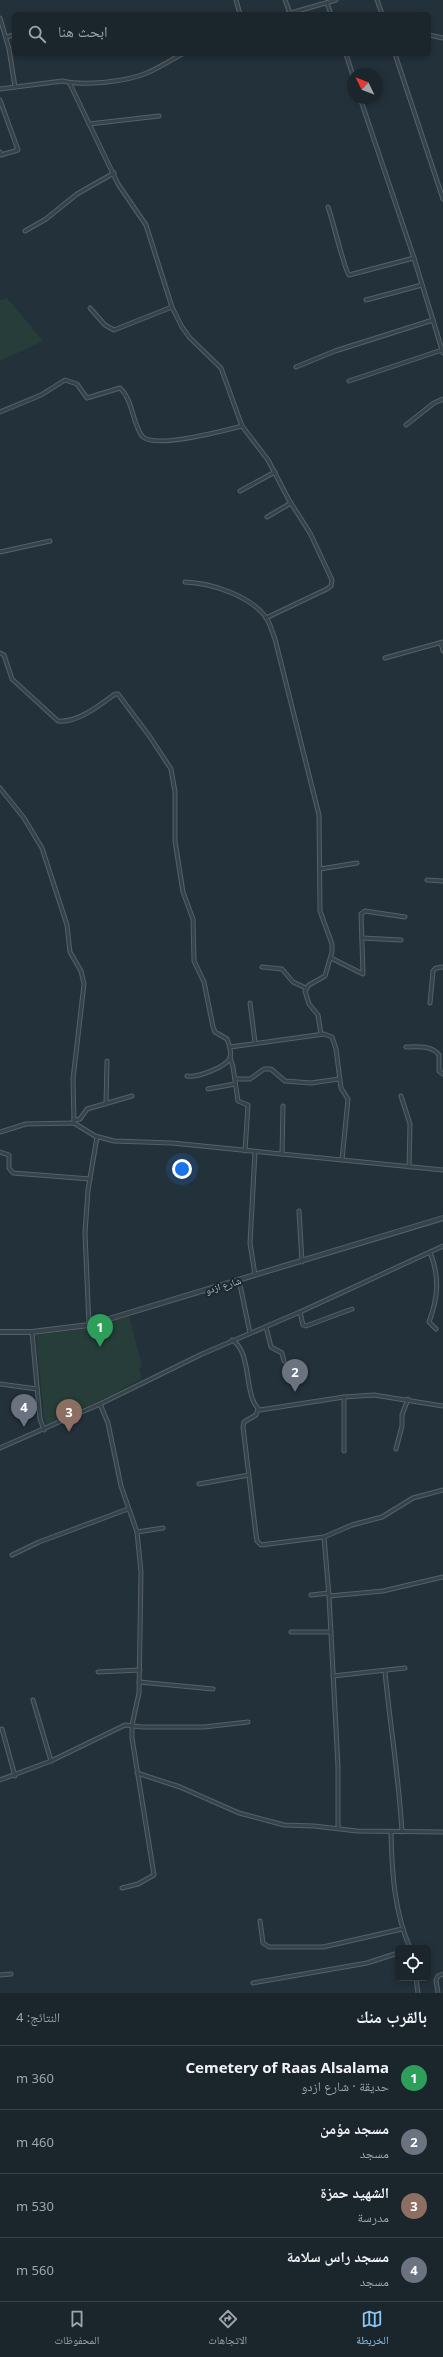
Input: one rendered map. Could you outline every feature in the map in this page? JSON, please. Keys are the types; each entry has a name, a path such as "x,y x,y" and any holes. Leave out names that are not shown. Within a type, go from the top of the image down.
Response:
{"street":[{"path":"236,0 239,12"},
{"path":"284,0 287,12"},
{"path":"295,12 336,0"},
{"path":"377,0 381,12"},
{"path":"327,3 330,12"},
{"path":"0,18 6,37 15,87"},
{"path":"431,35 443,38"},
{"path":"6,37 12,36"},
{"path":"0,89 62,81 70,84 136,77 147,73 178,56"},
{"path":"347,56 350,68"},
{"path":"396,56 443,199"},
{"path":"70,84 114,172 118,184 146,225 172,307 190,338 221,368 242,426 275,472 291,503 320,552 332,580 331,586 266,618"},
{"path":"0,100 18,150 2,155 0,152"},
{"path":"349,381 443,351 414,258 362,104"},
{"path":"89,124 160,116"},
{"path":"25,231 46,219 77,194 114,172"},
{"path":"328,206 337,234 344,269 349,275 414,258"},
{"path":"366,300 422,284"},
{"path":"90,308 105,325 114,330 172,307"},
{"path":"296,367 335,351 433,320"},
{"path":"0,412 41,394 58,383 70,380 77,384 87,398 120,388 142,435 150,439 182,439 242,426"},
{"path":"406,425 434,403 443,398"},
{"path":"240,491 275,472"},
{"path":"267,517 291,503"},
{"path":"0,552 50,541"},
{"path":"185,582 209,586 253,605 266,618 275,639 319,815 320,911 332,944 331,958 325,976 306,988"},
{"path":"385,658 442,642 443,651"},
{"path":"0,653 4,655 12,679 58,721 76,717 94,708 115,694 118,694 171,769 175,792 175,841 184,892 193,919 194,961 204,982 215,1032 224,1036 230,1047 230,1057 238,1101 248,1105 245,1151"},
{"path":"0,788 24,818 42,848 67,926 70,952 81,971 84,984 73,1079 74,1121"},
{"path":"320,869 357,863"},
{"path":"427,880 443,881"},
{"path":"331,958 363,974 363,912 405,917"},
{"path":"362,938 401,940"},
{"path":"262,967 282,969 293,982 306,988"},
{"path":"430,1003 433,971 436,968 443,968"},
{"path":"306,988 309,1004 318,1014 321,1034"},
{"path":"250,1003 255,1042"},
{"path":"230,1047 255,1042 328,1034 333,1040 341,1088 348,1099 342,1160"},
{"path":"406,1047 421,1046 436,1051 439,1055 439,1071 443,1074"},
{"path":"187,1076 197,1077 230,1057"},
{"path":"106,1104 107,1061"},
{"path":"235,1079 250,1079 264,1069 271,1068 285,1081 311,1083 339,1079"},
{"path":"208,1088 235,1084"},
{"path":"0,1132 26,1124 74,1121 80,1119 87,1109 132,1096"},
{"path":"401,1096 410,1124 409,1167"},
{"path":"282,1154 283,1106"},
{"path":"74,1121 97,1137 114,1141 172,1143 443,1170"},
{"path":"89,1325 84,1234 90,1179 97,1137"},
{"path":"0,1152 9,1154 9,1168 13,1173 90,1179"},
{"path":"255,1152 250,1243 255,1275"},
{"path":"299,1211 302,1262"},
{"name":"شارع ازدو","path":"0,1332 32,1332 89,1325 302,1262 443,1218"},
{"path":"0,1448 44,1430 100,1404 232,1340 300,1312 443,1246"},
{"path":"430,1252 438,1282 436,1303 431,1312 429,1322 436,1329"},
{"path":"239,1280 250,1333"},
{"path":"300,1312 303,1325 306,1326 352,1309"},
{"path":"266,1327 272,1347 282,1353 284,1361"},
{"path":"32,1332 40,1419 44,1430"},
{"path":"232,1340 240,1348 253,1397 258,1409 256,1416 243,1424 256,1535 259,1544 324,1537 352,1525 382,1517 413,1498 443,1490"},
{"path":"0,1384 37,1389"},
{"path":"258,1409 267,1410 294,1404 344,1397 374,1395 443,1406"},
{"path":"344,1397 344,1451"},
{"path":"396,1449 402,1426 402,1415 408,1400"},
{"path":"100,1404 108,1424 128,1509 136,1532 142,1572 140,1670 138,1703 132,1725 132,1738 154,1875 138,1884 122,1888"},
{"path":"199,1484 249,1475"},
{"path":"12,1555 39,1542 128,1509"},
{"path":"136,1532 163,1528"},
{"path":"324,1537 329,1595 338,1767 338,1828"},
{"path":"311,1595 383,1591 443,1578"},
{"path":"292,1632 331,1632"},
{"path":"333,1676 385,1672 405,1668"},
{"path":"98,1672 140,1670"},
{"path":"385,1672 394,1765 400,1794 402,1832"},
{"path":"139,1682 213,1689"},
{"path":"33,1700 51,1761"},
{"path":"0,1780 51,1761 107,1732 125,1725 204,1727 248,1722"},
{"path":"2,1729 14,1776"},
{"path":"137,1773 180,1787 239,1813 284,1825 391,1833 443,1832"},
{"path":"391,1833 394,1890 402,1929 409,1945"},
{"path":"260,1921 263,1942 269,1947 323,1947 402,1929"},
{"path":"254,1983 373,1961 395,1954"},
{"path":"0,1975 11,1974"},
{"path":"438,1993 436,1980 438,1976 443,1974"},
{"path":"416,1981 418,1993"}],"green space":[{"path":"7,298 43,341 0,361 0,300"},
{"path":"129,1316 142,1366 139,1369 142,1378 112,1395 47,1425 44,1418 36,1335 91,1328"}],"place":[{"name":"Cemetery of Raas Alsalama","path":"100,1347"},
{"name":"مسجد مؤمن","path":"295,1392"},
{"name":"مسجد راس سلامة","path":"24,1427"},
{"name":"الشهيد حمزة","path":"69,1432"}]}
